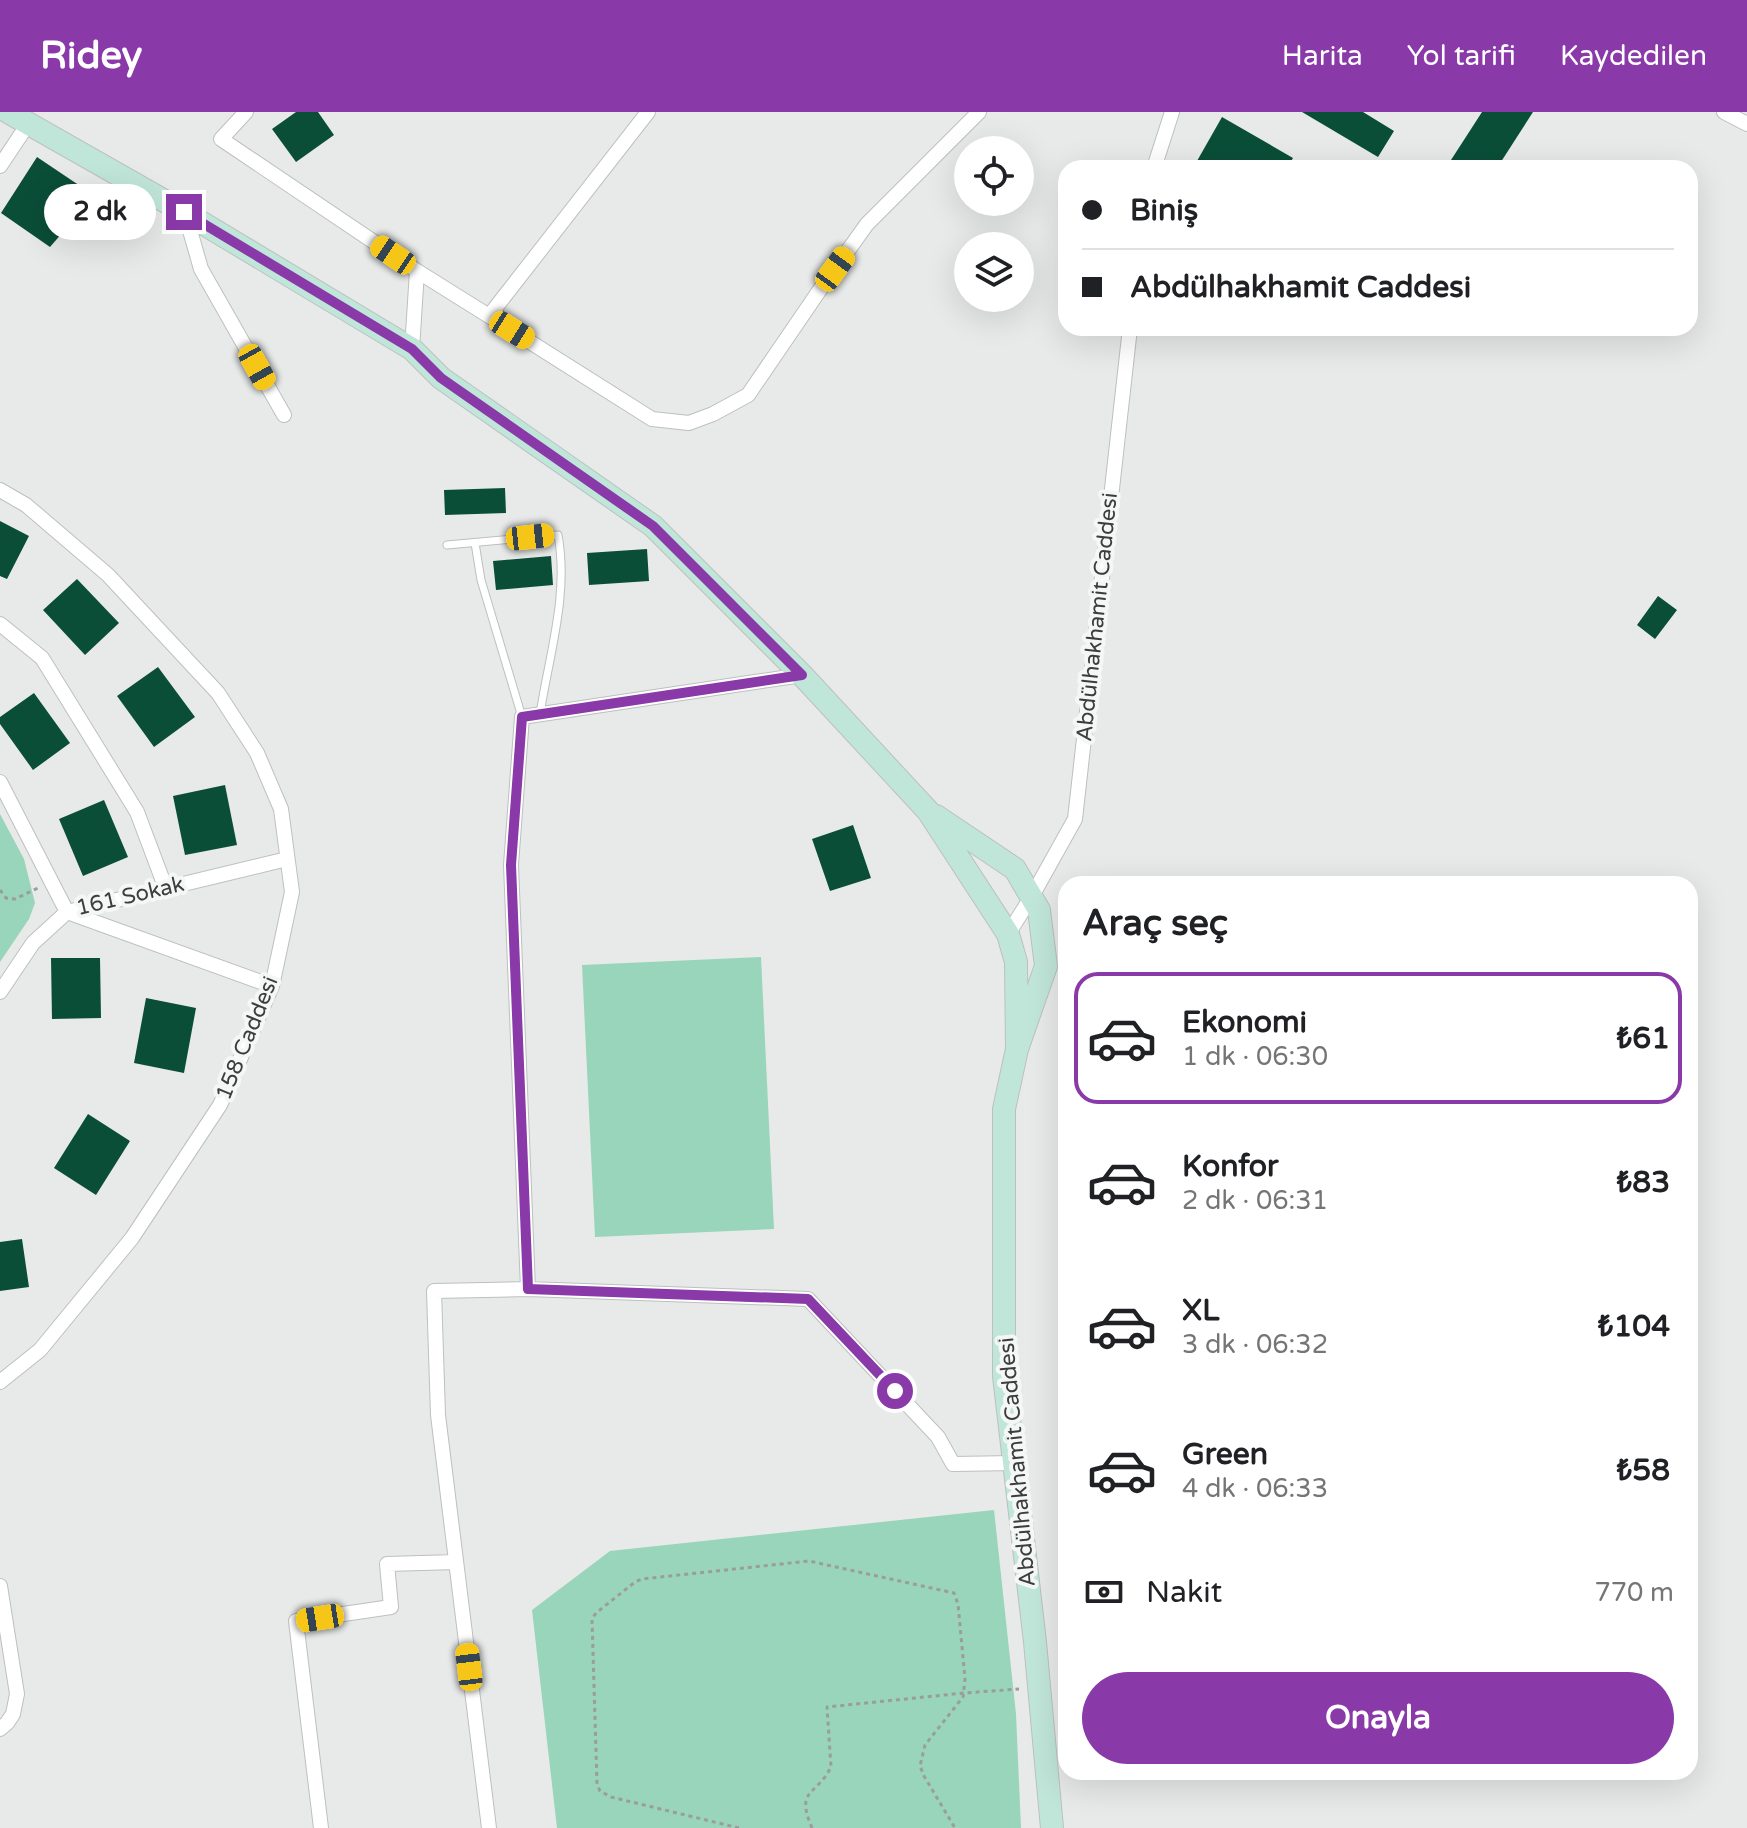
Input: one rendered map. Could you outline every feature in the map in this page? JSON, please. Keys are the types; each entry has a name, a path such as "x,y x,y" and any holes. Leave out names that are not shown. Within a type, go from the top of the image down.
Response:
{"main road":[{"name":"Abdülhakhamit Caddesi","path":"8,112 184,212 412,349 441,378 653,526 802,675 928,811 1008,934 1016,962 1017,1049"},
{"name":"Abdülhakhamit Caddesi","path":"928,811 1015,869 1039,910 1046,966 1017,1049 1004,1109 1004,1376 1052,1828"}],"street":[{"path":"246,112 221,139 417,271 652,419 689,423 748,395 867,224 979,112"},
{"path":"489,316 648,112"},
{"path":"1157,160 1172,112"},
{"path":"1724,112 1747,124"},
{"path":"0,166 28,124"},
{"path":"184,212 201,269 284,415"},
{"path":"412,349 417,271"},
{"name":"Abdülhakhamit Caddesi","path":"1008,934 1075,819 1129,336"},
{"name":"158 Caddesi","path":"0,490 26,505 108,575 218,693 257,753 281,809 292,892 272,986 220,1105 132,1238 40,1350 0,1382"},
{"path":"0,624 42,658 137,812 166,889"},
{"path":"528,1289 511,865 522,717 802,675"},
{"name":"161 Sokak","path":"0,782 67,912 287,859"},
{"path":"0,992 33,943 67,912 272,986"},
{"path":"1016,962 1046,966"},
{"path":"489,1828 438,1415 434,1291 528,1289 808,1299 938,1437 953,1464 1015,1463"},
{"path":"321,1828 296,1621 391,1607 387,1564 456,1562"},
{"path":"0,1586 17,1694 13,1714 0,1729"}],"lane":[{"path":"447,545 558,535 562,592 540,714"},
{"path":"475,543 481,580 522,717"}],"path":[{"path":"0,890 6,898 15,899 51,882"},
{"path":"0,905 6,898"},
{"path":"739,1828 611,1797 600,1791 597,1784 592,1619 635,1582 809,1561 957,1596 964,1693 960,1703 925,1745 920,1766 955,1828"},
{"path":"812,1828 805,1812 805,1801 831,1767 827,1707 1039,1688"}],"green space":[{"path":"0,814 24,859 35,903 29,919 0,962"},
{"path":"761,957 774,1229 595,1237 582,965"},
{"path":"994,1510 1016,1714 1021,1828 557,1828 532,1610 610,1551"}],"building":[{"path":"296,112 318,112 334,135 296,162 272,129"},
{"path":"1302,112 1363,112 1394,131 1378,157"},
{"path":"1482,112 1533,112 1502,160 1451,160"},
{"path":"1222,117 1293,158 1292,160 1198,160"},
{"path":"37,157 98,198 86,216 82,212 76,218 71,215 63,232 50,247 1,213"},
{"path":"505,488 506,513 445,515 444,490"},
{"path":"0,521 29,536 7,579 0,576"},
{"path":"647,549 649,581 589,585 587,553"},
{"path":"551,556 553,585 496,590 493,561"},
{"path":"77,579 119,623 85,655 43,610"},
{"path":"1658,596 1677,610 1655,639 1637,625"},
{"path":"158,667 195,717 154,747 117,696"},
{"path":"34,693 70,743 33,770 0,724 0,717"},
{"path":"225,785 237,845 185,855 173,796"},
{"path":"104,800 128,857 83,876 59,819"},
{"path":"853,825 871,878 830,891 812,839"},
{"path":"51,958 100,958 101,1018 52,1019"},
{"path":"146,998 196,1008 184,1073 134,1063"},
{"path":"88,1114 130,1141 96,1195 54,1168"},
{"path":"22,1239 29,1287 0,1291 0,1242"}],"route":[{"path":"184,212 412,349 441,378 653,526 802,675 522,717 511,865 528,1289 808,1299 895,1391"}]}
